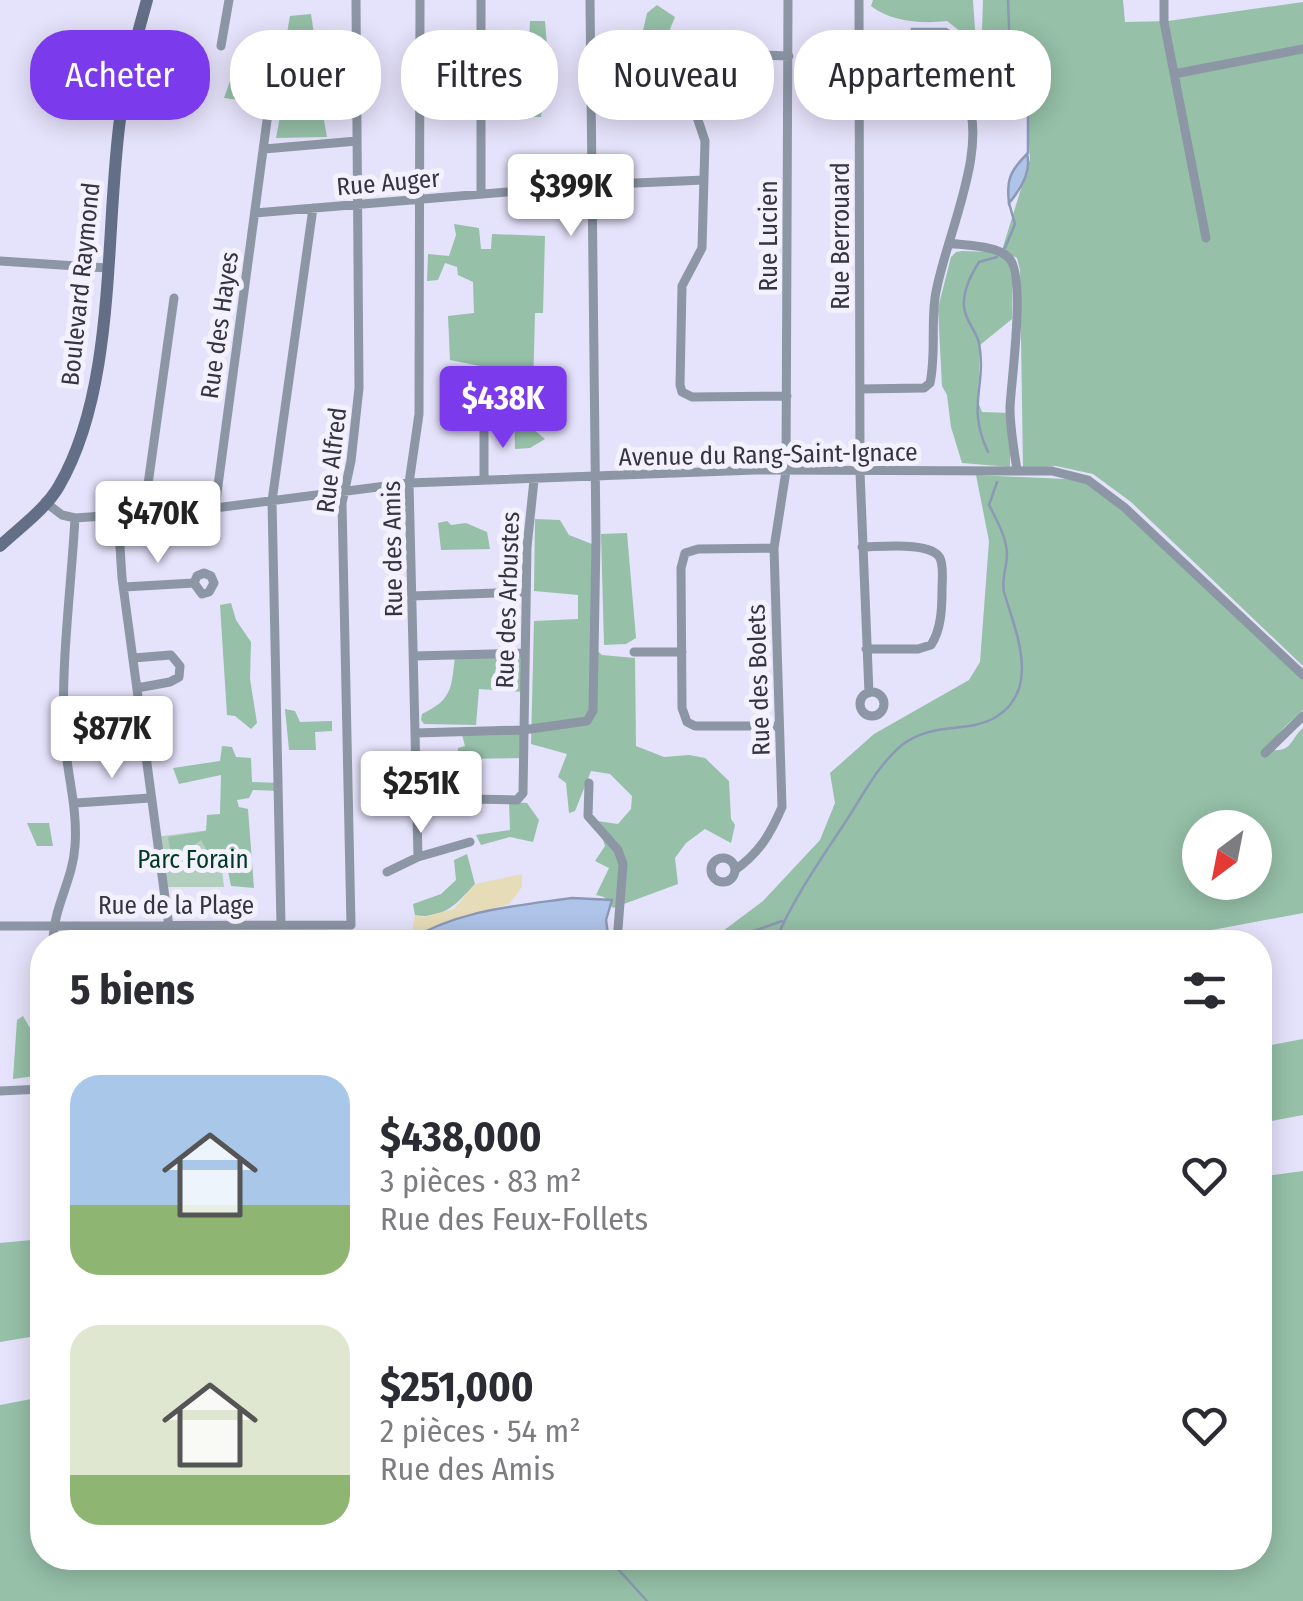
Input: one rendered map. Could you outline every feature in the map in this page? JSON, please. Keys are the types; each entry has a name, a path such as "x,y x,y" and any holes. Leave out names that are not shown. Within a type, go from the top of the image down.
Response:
{"street":[{"name":"Boulevard Raymond","path":"0,546 56,492 72,462 90,407 120,113 147,0"},
{"path":"220,46 229,0"},
{"name":"Rue Alfred","path":"356,0 356,30"},
{"name":"Rue des Amis","path":"418,857 408,483 419,414 420,0"},
{"path":"481,0 481,194"},
{"path":"415,733 522,730 587,722 593,711 596,540 590,0"},
{"name":"Rue Lucien","path":"786,472 788,0"},
{"name":"Rue Berrouard","path":"859,0 859,30"},
{"path":"1164,0 1164,22 1206,238"},
{"path":"1174,74 1303,48"},
{"path":"787,396 699,398 682,392 681,297 682,286 702,248 705,141 684,81 684,59 702,52 789,56"},
{"name":"Rue des Hayes","path":"215,508 269,120"},
{"name":"Rue Alfred","path":"351,925 345,491 360,388 356,120"},
{"name":"Rue Berrouard","path":"860,120 860,472 869,692"},
{"path":"860,390 924,388 930,383 935,298 966,185 970,120"},
{"path":"264,148 356,141"},
{"name":"Rue Auger","path":"255,212 704,180"},
{"path":"281,925 272,501 313,208"},
{"path":"949,244 996,250 1007,255 1015,266 1010,413 1017,470"},
{"path":"0,261 107,268"},
{"path":"144,513 174,298"},
{"path":"484,480 484,421 488,413"},
{"name":"Avenue du Rang-Saint-Ignace","path":"75,518 215,508 408,483 754,470 1052,471 1088,480 1165,544 1303,675"},
{"name":"Rue des Bolets","path":"735,870 756,856 782,808 774,548 786,472"},
{"name":"Rue des Arbustes","path":"418,798 521,798 526,592 534,480"},
{"path":"45,502 62,515 75,518 64,712 66,754 76,803 75,848 53,930"},
{"path":"125,515 120,547 124,588 170,930"},
{"path":"862,546 922,547 934,552 942,562 938,635 931,645 918,649 866,649"},
{"path":"774,548 698,549 686,554 681,568 682,708 687,722 702,727 778,726"},
{"path":"124,588 194,583"},
{"path":"412,596 526,592"},
{"path":"634,652 682,652"},
{"path":"414,656 525,653"},
{"path":"134,658 171,655 180,666 179,676 170,682 136,688"},
{"path":"1265,754 1303,716"},
{"path":"590,783 588,816 618,850 623,864 618,930"},
{"path":"76,803 150,798"},
{"path":"387,872 418,857 470,842"},
{"name":"Rue de la Plage","path":"0,926 351,925"},
{"path":"0,1092 30,1090"}],"green space":[{"path":"873,0 973,0 975,30 958,30 947,21 898,19 871,6"},
{"path":"983,0 1123,0 1125,22 1168,21 1303,2 1303,666 1131,502 1093,474 1056,466 1023,469 1020,270 1017,258 1002,250 1030,160 1027,120 1051,120 1051,30 982,30"},
{"path":"657,5 675,17 670,30 643,30 647,13"},
{"path":"311,14 313,30 288,30 290,16"},
{"path":"530,21 545,21 546,30 530,30"},
{"path":"279,120 324,120 327,137 276,138"},
{"path":"454,224 479,228 481,249 491,249 492,234 545,236 543,313 535,313 532,428 545,439 530,448 515,449 514,396 477,392 456,384 455,377 477,375 480,366 450,360 448,316 474,313 473,282 458,275 457,267 445,263 438,280 427,281 428,254 449,256 456,235"},
{"path":"963,251 990,252 1007,258 1012,280 1012,319 980,345 978,402 982,412 1010,413 1010,467 962,463 942,386 938,308 951,257"},
{"path":"976,475 1088,480 1303,675 1303,710 1280,733 1273,750 1288,747 1303,728 1303,913 1212,930 724,930 763,901 820,840 835,803 830,773 874,734 969,680 980,662 989,541"},
{"path":"535,519 560,520 569,535 592,544 594,648 602,655 635,658 636,746 664,757 705,758 729,781 731,819 735,825 731,843 705,829 686,843 675,858 678,884 613,908 604,897 596,895 609,868 595,861 605,846 597,821 618,824 631,809 632,796 610,774 591,771 575,811 569,813 566,783 558,777 567,754 531,744 534,621 578,619 578,595 534,591"},
{"path":"447,521 451,525 466,523 487,532 490,549 441,550 438,523"},
{"path":"627,533 636,638 626,644 604,645 601,534"},
{"path":"231,603 236,620 251,642 250,679 257,723 251,729 235,716 227,715 220,605"},
{"path":"524,651 524,692 479,689 476,725 424,724 421,720 422,714 449,692 455,657"},
{"path":"285,709 295,711 300,722 332,721 332,731 315,732 316,750 289,750"},
{"path":"522,730 524,758 457,759 458,748 465,746 461,731"},
{"path":"222,746 232,747 236,757 251,758 252,782 279,783 279,791 253,790 249,798 237,800 239,807 248,809 254,888 231,886 226,862 210,856 201,840 188,849 170,849 168,837 206,831 207,815 220,814 221,775 179,784 173,768 220,761"},
{"path":"509,802 527,803 539,820 533,842 510,837 481,845 476,835 510,830"},
{"path":"27,823 49,823 53,846 37,846"},
{"name":"Parc Forain","path":"217,829 224,887 163,887 156,837"},
{"path":"467,854 475,884 442,912 415,915 413,904 441,894 456,880 454,860"},
{"path":"23,1016 30,1028 30,1077 13,1079 17,1020"},
{"path":"1303,1039 1303,1115 1272,1121 1272,1045"},
{"path":"1303,1171 1303,1601 0,1601 0,1405 30,1399 30,1570 1272,1570 1272,1175"},
{"path":"30,1240 30,1337 0,1342 0,1243"}],"sand":[{"path":"522,874 522,887 509,904 430,930 412,930 415,915 422,917 454,909 475,884"}],"water":[{"path":"1027,154 1024,180 1009,203 1011,176"},
{"path":"572,898 612,900 607,930 428,930 508,907"}],"waterway":[{"path":"1008,0 1011,79 1028,113 1028,153"},
{"path":"1005,248 1015,224 1009,203"},
{"path":"988,452 978,422 979,343 966,315 964,300 979,262 997,257"},
{"path":"781,930 808,878 872,779 894,753 926,733 996,717 1018,691 1021,658 1003,587 1007,548 989,505 997,482"},
{"path":"757,930 782,921"},
{"path":"619,1570 647,1601"}]}
